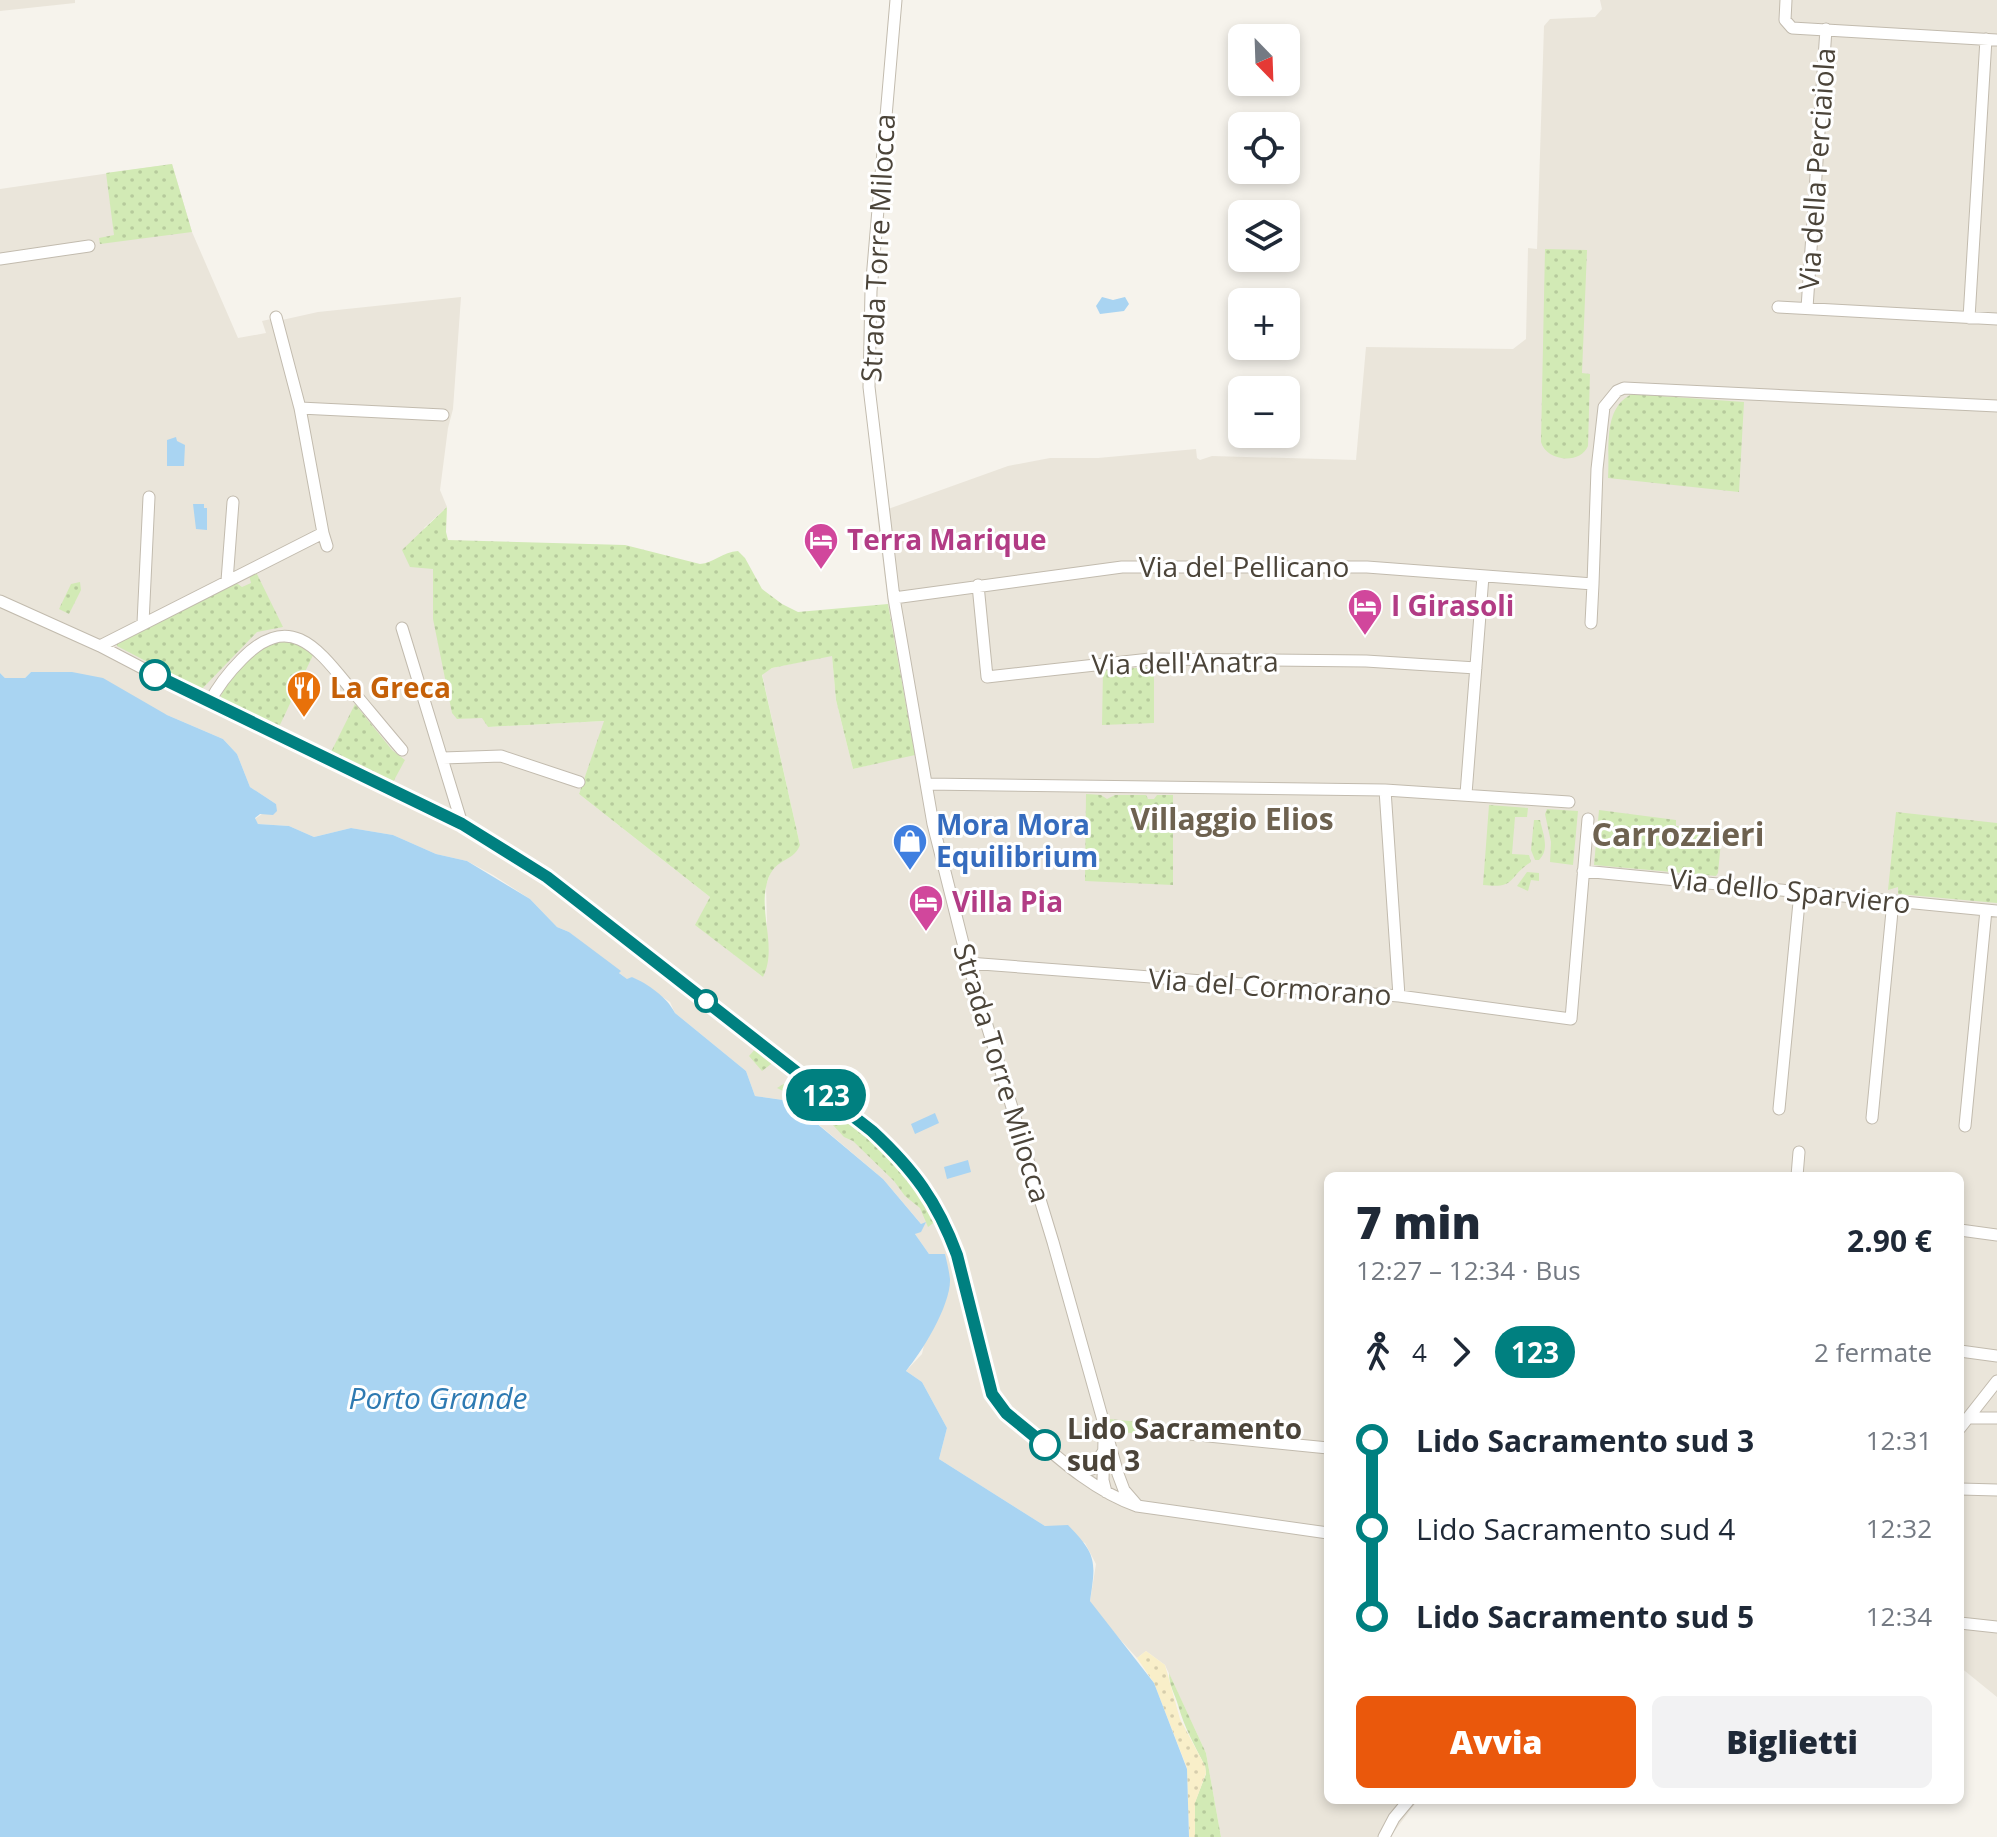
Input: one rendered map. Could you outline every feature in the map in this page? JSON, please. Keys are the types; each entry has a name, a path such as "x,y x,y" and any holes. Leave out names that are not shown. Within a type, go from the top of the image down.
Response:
{"street":[{"name":"Strada Torre Milocca","path":"896,0 871,291 869,387 894,598 933,824 968,963 1057,1255 1118,1474 1124,1490 1137,1506"},
{"path":"1786,0 1785,20 1792,28 1991,40 1969,318"},
{"name":"Via della Perciaiola","path":"1807,308 1826,29"},
{"path":"0,259 89,246"},
{"path":"1778,307 1997,319"},
{"path":"276,317 300,408 327,546"},
{"path":"1591,623 1597,469 1604,407 1617,391 1624,388 1997,406"},
{"path":"300,408 443,415"},
{"path":"143,623 149,497"},
{"path":"227,581 233,502"},
{"path":"100,646 323,533"},
{"name":"Via del Pellicano","path":"894,598 1122,567 1367,567 1593,584"},
{"path":"1466,794 1483,576"},
{"name":"Via dell'Anatra","path":"978,585 987,677 1150,659 1366,661 1476,668"},
{"path":"0,601 100,646 209,703 462,824 547,877 834,1100 903,1160 927,1190 957,1255 992,1394 1006,1413 1078,1473 1106,1492 1137,1506 1324,1532"},
{"path":"402,628 462,824"},
{"path":"209,703 220,683 254,647 269,638 293,637 317,648 402,750"},
{"path":"443,758 501,756 579,782"},
{"path":"926,784 1385,790 1569,802"},
{"path":"1385,790 1399,996"},
{"path":"1583,871 1588,819"},
{"name":"Via del Cormorano","path":"968,963 1399,996 1571,1019 1583,871"},
{"name":"Via dello Sparviero","path":"1583,871 1991,911"},
{"path":"1779,1109 1800,892"},
{"path":"1872,1118 1893,901"},
{"path":"1965,1126 1991,911"},
{"path":"1797,1172 1799,1152"},
{"path":"1964,1231 1997,1235"},
{"path":"1964,1352 1997,1356"},
{"path":"1964,1424 1997,1381"},
{"path":"1969,1418 1997,1418"},
{"path":"1105,1428 1103,1480 1106,1492"},
{"path":"1179,1433 1324,1448"},
{"path":"1078,1473 1092,1469 1104,1452"},
{"path":"1106,1492 1112,1488 1118,1474"},
{"path":"1964,1489 1997,1490"},
{"path":"1964,1623 1997,1627"},
{"path":"1384,1837 1406,1804"}],"shaded area":[{"path":"0,0 75,0 75,3 0,11"},
{"path":"1600,0 1997,0 1997,1697 1964,1670 1964,1172 1324,1172 1324,1804 1415,1804 1390,1837 1221,1837 1206,1753 1165,1665 1146,1651 1137,1658 1098,1615 1090,1601 1096,1564 1085,1543 1045,1526 939,1459 947,1428 922,1382 906,1371 922,1354 945,1254 929,1254 915,1234 922,1225 883,1179 791,1101 755,1096 746,1071 675,1013 670,1002 632,977 628,980 569,932 557,927 530,899 493,875 467,861 436,854 393,835 351,828 314,837 289,826 258,824 255,819 276,804 250,787 237,754 223,739 167,715 31,672 25,678 5,678 0,673 0,189 172,164 192,232 238,338 266,333 262,321 271,319 273,312 279,312 282,320 318,312 461,297 453,409 440,490 447,507 424,528 433,569 433,594 458,719 483,717 488,727 605,721 579,794 710,897 696,925 763,977 766,885 773,866 790,857 800,845 762,674 772,668 832,655 836,700 853,769 915,754 888,604 877,513 1008,466 1050,458 1098,458 1196,449 1200,460 1212,456 1356,460 1366,347 1513,349 1526,339 1528,248 1537,249 1544,26 1550,19 1595,17 1602,9"}],"green space":[{"path":"172,164 192,232 100,244 99,238 114,235 106,173"},
{"path":"1545,249 1587,250 1582,373 1590,374 1588,446 1584,452 1571,458 1556,457 1541,442"},
{"path":"1632,394 1744,402 1739,492 1608,478 1612,419 1622,400"},
{"path":"447,507 448,540 625,545 700,564 738,551 762,589 798,612 888,604 915,755 853,769 836,700 832,656 772,668 762,675 800,845 793,855 773,870 766,887 769,955 763,977 695,925 710,897 579,794 604,721 488,727 482,718 457,719 452,713 433,619 433,569 410,567 402,550"},
{"path":"256,572 283,627 257,632 201,690 117,646 117,642 235,582 242,587 251,583 249,575"},
{"path":"80,582 81,590 69,614 59,609 71,584"},
{"path":"282,640 299,644 314,653 278,729 219,701 226,683 260,646"},
{"path":"1154,667 1154,723 1102,725 1103,670"},
{"path":"355,704 392,750 405,760 392,784 330,754"},
{"path":"1086,794 1101,795 1107,799 1115,795 1146,795 1148,799 1154,799 1157,795 1173,795 1173,885 1085,881"},
{"path":"1489,805 1528,808 1527,817 1515,817 1512,854 1529,855 1531,862 1511,881 1494,886 1483,885"},
{"path":"1547,809 1578,811 1573,865 1550,862"},
{"path":"1599,810 1676,820 1676,826 1722,831 1718,873 1716,876 1594,865"},
{"path":"1896,812 1997,823 1997,903 1898,894 1898,887 1888,890"},
{"path":"1534,820 1540,820 1545,841 1539,860 1535,860 1531,850"},
{"path":"1527,872 1539,873 1539,881 1531,880 1528,891 1517,886"},
{"path":"757,1047 775,1061 762,1071 749,1056"},
{"path":"795,1077 856,1125 891,1158 923,1197 936,1221 928,1227 920,1208 853,1141 795,1097 777,1088"},
{"path":"1109,1419 1169,1425 1169,1437 1112,1431"},
{"path":"1169,1673 1206,1753 1221,1837 1195,1837 1195,1802 1206,1774 1205,1766 1183,1721"}],"sand":[{"path":"1146,1651 1165,1665 1180,1719 1205,1766 1206,1773 1195,1803 1195,1837 1189,1837 1187,1768 1154,1683 1137,1658"}],"water":[{"path":"1102,297 1113,300 1125,297 1129,304 1124,311 1100,314 1096,306"},
{"path":"176,437 185,445 184,466 167,466 167,440"},
{"path":"193,504 204,504 207,508 207,530 196,529"},
{"name":"Porto Grande","path":"31,672 72,672 103,678 167,715 223,739 237,754 250,787 276,804 277,811 273,815 260,814 255,818 258,824 289,826 314,837 351,828 393,835 436,854 467,861 530,899 557,927 569,932 621,971 619,973 627,979 632,977 662,996 675,1013 746,1071 755,1096 790,1101 883,1179 921,1224 926,1222 921,1232 915,1234 929,1254 945,1254 949,1290 934,1328 906,1371 922,1382 947,1428 939,1459 1045,1526 1068,1525 1085,1544 1093,1567 1090,1601 1154,1683 1187,1769 1189,1837 0,1837 0,673 5,678 25,678"},
{"path":"935,1113 939,1123 915,1134 911,1124"},
{"path":"968,1160 971,1172 947,1179 944,1167"}],"bus line":[{"name":"123","path":"155,675 462,824 547,877 872,1131 903,1160 927,1190 939,1212 957,1255 992,1394 1006,1413 1045,1445"}],"place":[{"name":"Terra Marique","path":"821,571"},
{"name":"I Girasoli","path":"1365,637"},
{"name":"La Greca","path":"304,719"},
{"name":"Mora Mora Equilibrium","path":"910,872"},
{"name":"Villa Pia","path":"926,933"},
{"name":"Lido Sacramento sud 3","path":"1045,1445"}],"district":[{"name":"Villaggio Elios","path":"1232,820"},
{"name":"Carrozzieri","path":"1678,835"}]}
